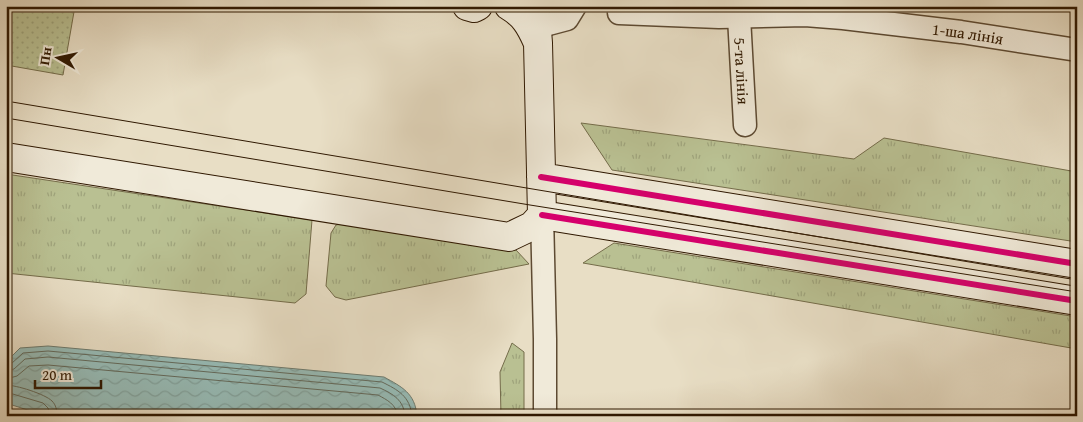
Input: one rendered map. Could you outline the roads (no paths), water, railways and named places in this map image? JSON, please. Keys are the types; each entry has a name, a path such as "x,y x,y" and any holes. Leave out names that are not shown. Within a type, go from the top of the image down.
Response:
{"main road":[{"path":"466,6 478,6"},
{"path":"6,157 509,237 532,226 542,214 536,26 530,25 520,13 509,6"},
{"path":"541,177 1077,264"},
{"path":"542,214 1077,301"}],"street":[{"path":"536,26 571,13"},
{"name":"1-ша лінія","path":"619,13 739,17 805,15 843,18 961,32 1077,50"},
{"name":"5-та лінія","path":"739,17 745,125"},
{"path":"542,214 545,416"}],"water":[{"path":"48,346 384,377 402,388 410,396 414,402 417,416 40,416 40,414 6,403 6,362 20,348"}],"tram line":[{"path":"6,101 1077,280"},
{"path":"6,118 530,205 1077,292"}]}
